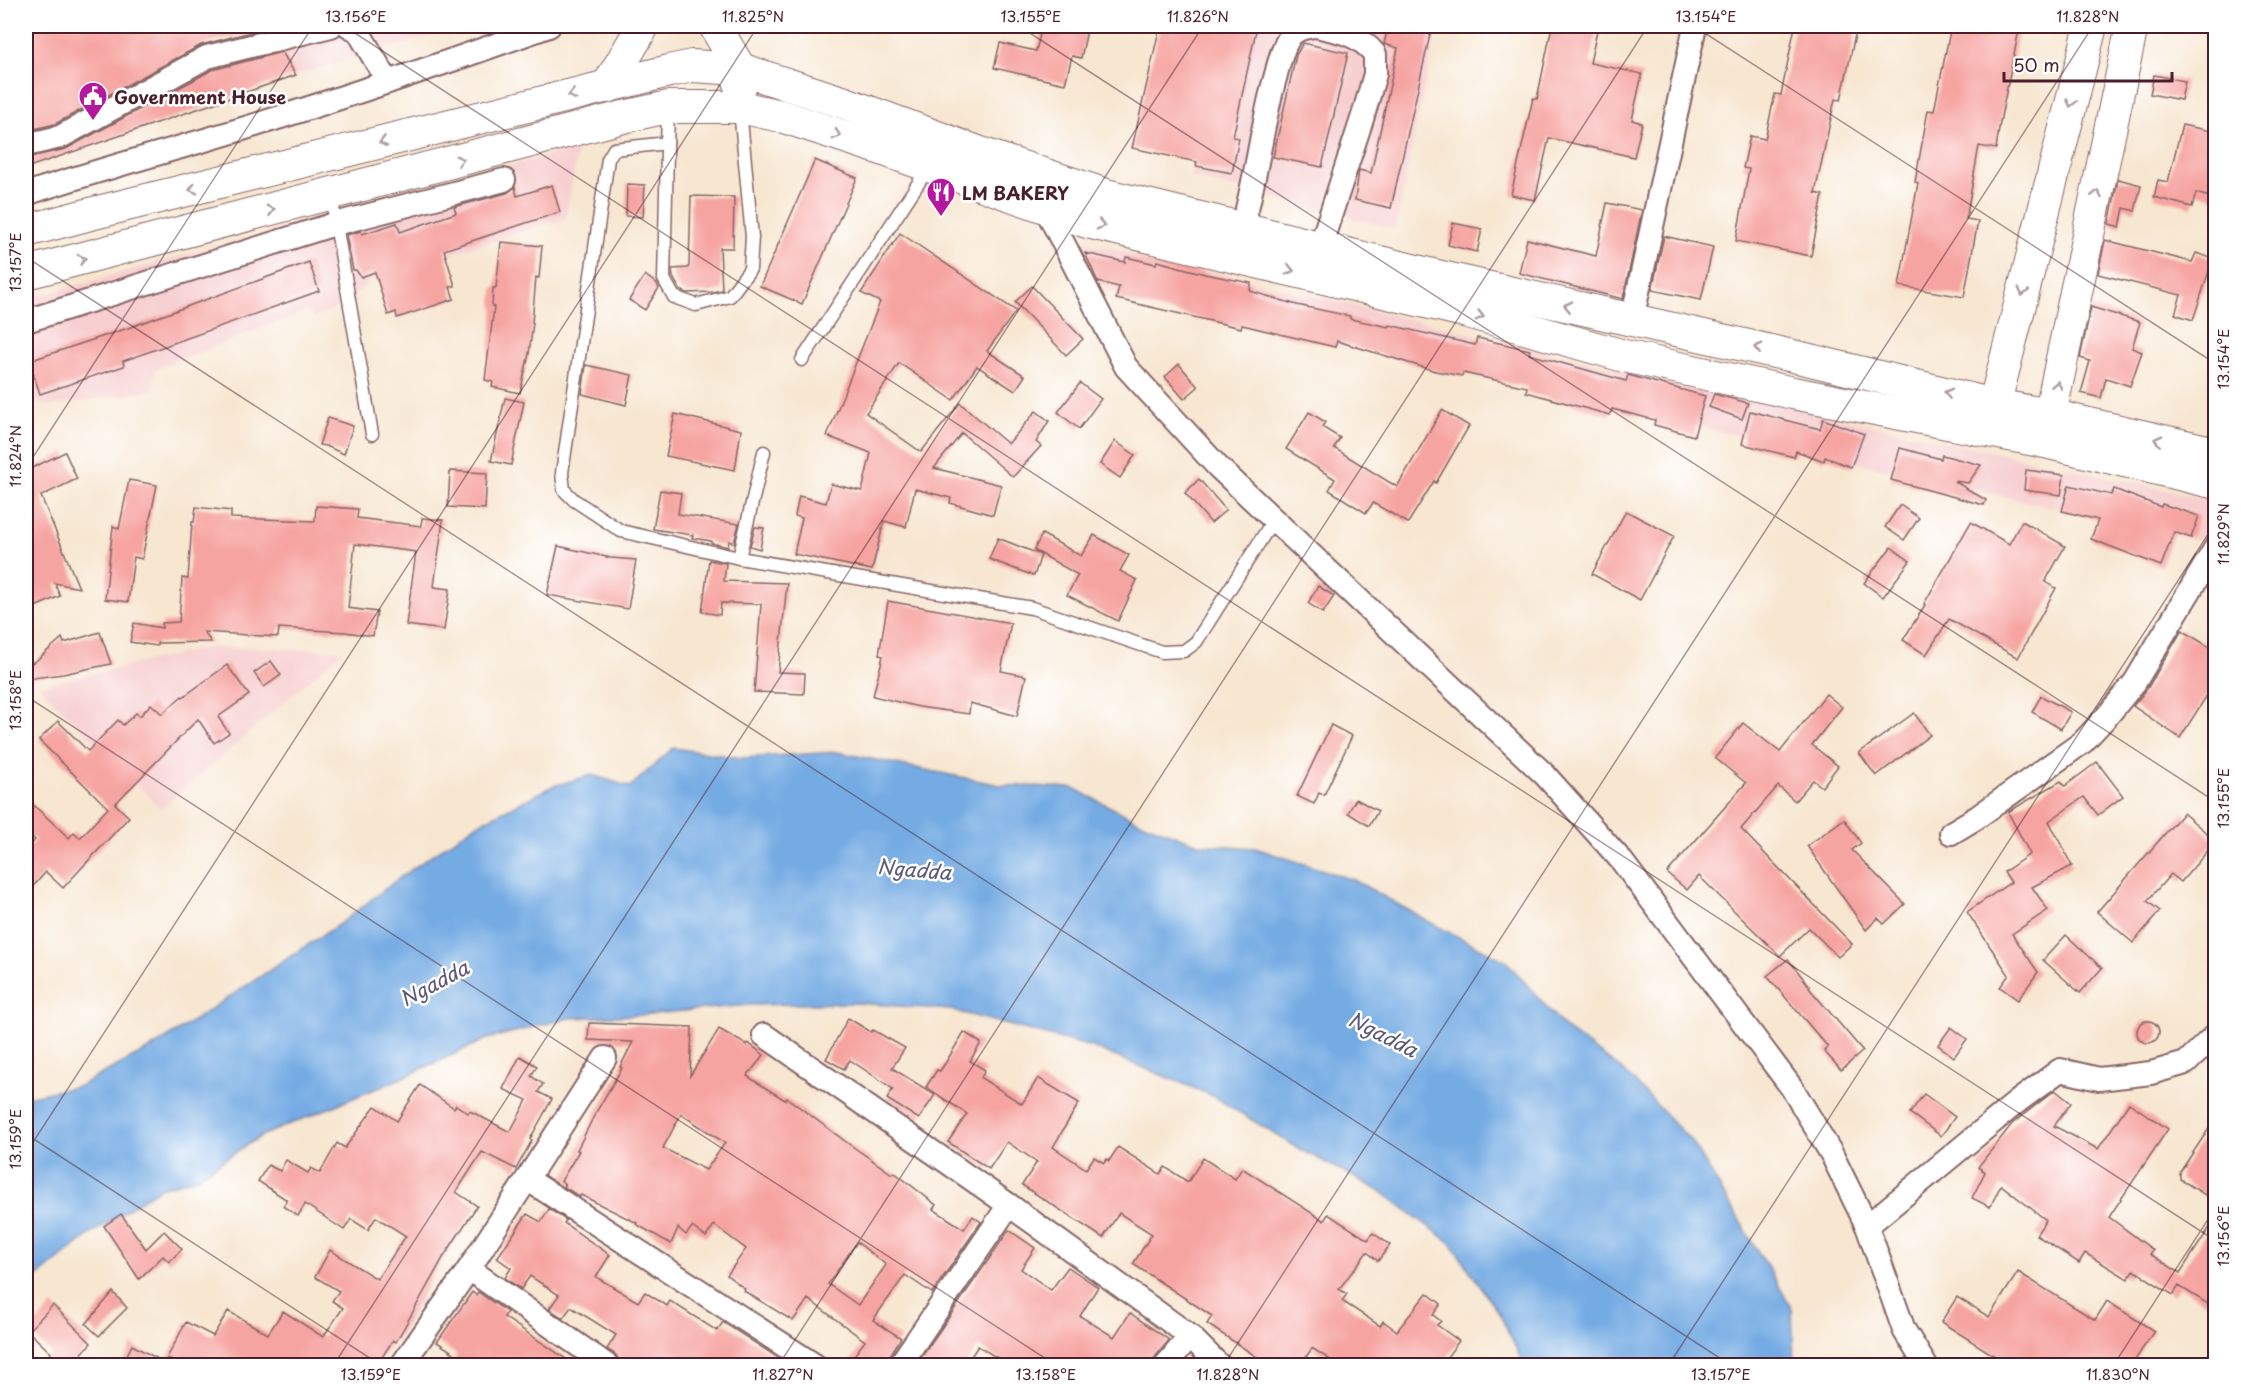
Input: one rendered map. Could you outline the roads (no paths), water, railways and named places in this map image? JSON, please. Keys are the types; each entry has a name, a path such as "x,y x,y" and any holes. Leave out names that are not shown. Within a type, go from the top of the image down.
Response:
{"main road":[{"path":"607,87 643,26"},
{"path":"715,26 740,69 740,107"},
{"path":"1991,418 2091,26"},
{"path":"2047,429 2133,26"},
{"path":"26,231 692,66 740,69 845,103 983,154 1106,195 1437,276 1806,359 1991,418"},
{"path":"26,273 333,209 612,120 668,108 740,107 781,116 873,146 1088,222 1464,311 1624,356 1793,393 1991,418 2047,429 2216,453"},
{"path":"2047,429 2216,483"}],"street":[{"path":"26,145 60,137 207,57 331,26"},
{"path":"350,26 358,31 388,82"},
{"path":"26,194 388,82 549,26"},
{"path":"1242,228 1253,190 1262,134 1280,62 1289,39 1298,29 1314,26 1344,32 1365,42 1375,54 1375,74 1320,247"},
{"path":"1632,320 1695,26"},
{"path":"26,321 333,209 504,180"},
{"path":"1045,207 1126,367 1218,467 1545,775 1621,860 1792,1088 1832,1153 1867,1226 1904,1330 1926,1365"},
{"path":"1951,833 1976,818 2083,742 2135,682 2216,547"},
{"path":"1867,1226 2017,1102 2060,1070 2099,1079 2151,1073 2186,1063 2216,1034"},
{"path":"764,1035 1190,1336 1220,1365"},
{"path":"401,1365 469,1269 605,1058"},
{"path":"527,1179 816,1365"},
{"path":"898,1365 1009,1206"},
{"path":"469,1269 608,1365"},
{"path":"1166,1365 1190,1336"}],"lane":[{"path":"668,108 664,279 674,297 696,305 730,296 750,269 752,248 740,107"},
{"path":"667,142 622,146 614,149 608,159 562,473 564,490 574,500 621,531 739,558 1032,608 1162,652 1184,651 1196,642 1274,519"},
{"path":"802,360 930,166"},
{"path":"333,209 372,434"},
{"path":"739,558 764,452"}],"water":[{"name":"Ngadda","path":"673,748 742,758 837,752 1000,785 1073,788 1138,821 1198,844 1255,848 1354,880 1506,961 1566,1029 1624,1071 1693,1143 1792,1308 1794,1365 1524,1365 1500,1315 1451,1243 1380,1191 1298,1148 1211,1095 1092,1047 951,1010 858,1003 748,1005 641,1015 569,1018 487,1039 404,1077 261,1136 196,1178 160,1188 85,1238 26,1286 26,1097 79,1086 155,1046 341,923 398,879 474,826 553,786 592,775 630,787"}],"place":[{"name":"Government House","path":"93,122"},
{"name":"LM BAKERY","path":"941,218"}]}
